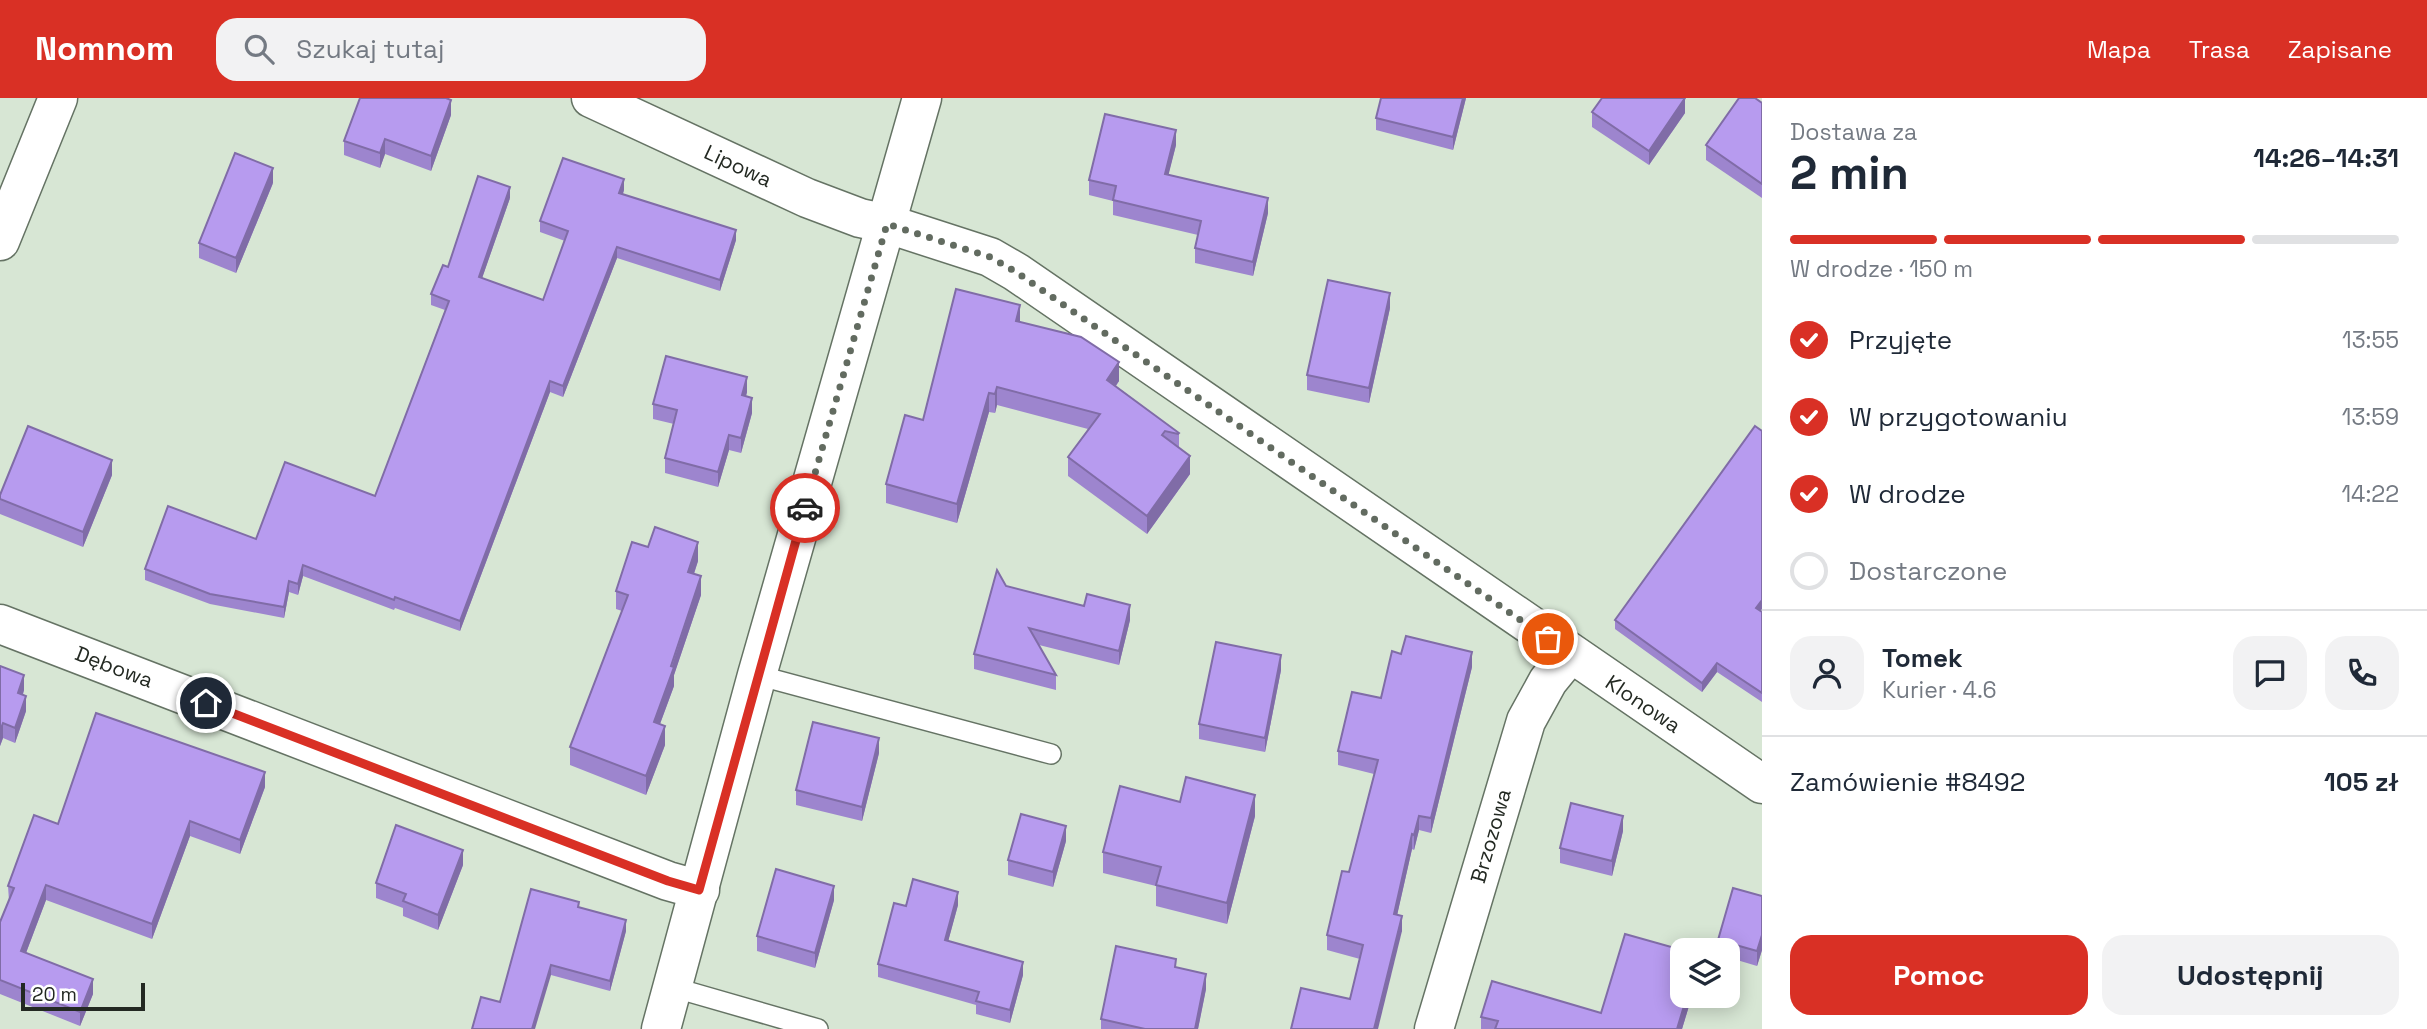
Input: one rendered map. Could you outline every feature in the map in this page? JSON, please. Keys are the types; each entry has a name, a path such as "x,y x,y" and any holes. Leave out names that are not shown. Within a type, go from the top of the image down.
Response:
{"street":[{"path":"0,241 58,98"},
{"name":"Lipowa","path":"591,98 807,198 860,218 887,224"},
{"path":"661,1029 757,675 922,98"},
{"name":"Klonowa","path":"887,224 990,257 1016,272 1762,784"},
{"name":"Dębowa","path":"0,624 668,881 699,890"},
{"name":"Brzozowa","path":"1434,1029 1526,721 1548,681 1570,654"}],"lane":[{"path":"757,675 1051,754"},
{"path":"672,988 818,1029"}],"building":[{"path":"360,98 451,100 431,156 385,139 380,153 344,141"},
{"path":"1381,98 1463,98 1453,137 1376,118"},
{"path":"1602,98 1685,98 1649,151 1592,112"},
{"path":"1739,98 1755,98 1762,103 1762,184 1706,145"},
{"path":"1105,114 1176,130 1165,174 1268,198 1253,262 1195,248 1201,221 1113,200 1116,186 1089,180"},
{"path":"235,153 273,168 236,258 199,243"},
{"path":"563,158 624,179 619,193 736,230 720,280 617,247 563,386 550,381 460,621 395,597 394,600 303,565 298,584 289,581 284,607 210,594 145,569 168,506 256,539 285,462 375,496 449,301 431,294 443,265 448,267 478,176 510,187 479,277 543,300 568,231 540,221"},
{"path":"1328,280 1390,293 1369,388 1307,375"},
{"path":"956,289 1020,305 1016,321 1081,337 1119,362 1107,380 1179,433 1165,431 1162,435 1190,456 1147,516 1068,457 1100,414 997,387 995,394 989,393 957,504 886,484 905,415 923,420"},
{"path":"666,356 747,377 742,395 752,398 741,438 729,435 718,472 665,458 677,410 653,404"},
{"path":"28,426 112,460 83,532 0,499"},
{"path":"1755,426 1762,431 1762,600 1756,608 1762,612 1762,693 1717,663 1702,683 1615,620"},
{"path":"655,527 698,542 688,572 701,576 671,666 674,667 654,722 665,726 646,776 570,747 628,595 616,591 632,542 648,547"},
{"path":"997,570 1006,586 1084,606 1087,594 1130,605 1119,651 1029,628 1056,675 974,654"},
{"path":"1406,636 1472,652 1431,818 1419,816 1414,835 1412,834 1394,914 1402,916 1374,1029 1291,1029 1301,988 1350,999 1363,945 1327,935 1342,871 1349,872 1378,760 1338,751 1352,692 1381,698 1392,651 1401,654"},
{"path":"1216,642 1281,655 1265,738 1199,724"},
{"path":"0,666 24,675 18,693 26,696 15,728 3,723 0,731"},
{"path":"96,713 265,772 240,840 190,821 152,924 46,885 21,951 93,979 80,1012 0,980 0,922 14,888 8,886 34,815 58,824"},
{"path":"813,722 879,738 862,807 796,790"},
{"path":"1186,777 1255,795 1227,903 1156,885 1161,867 1103,852 1120,786 1180,802"},
{"path":"1571,803 1623,816 1612,861 1560,848"},
{"path":"1021,814 1066,826 1053,872 1008,860"},
{"path":"396,825 463,850 438,915 403,901 406,894 376,883"},
{"path":"776,869 834,886 815,953 757,936"},
{"path":"913,879 958,892 945,940 1023,962 1010,1010 976,1001 979,992 878,964 894,903 906,906"},
{"path":"1733,888 1762,896 1762,935 1757,951 1740,946 1740,938 1719,938"},
{"path":"531,889 579,902 578,907 626,920 610,981 551,965 532,1029 472,1029 481,997 500,1002"},
{"path":"1625,934 1670,947 1670,1008 1683,1008 1677,1029 1495,1029 1498,1021 1481,1017 1492,981 1601,1013"},
{"path":"1116,946 1176,959 1175,967 1206,974 1195,1029 1145,1029 1101,1019"}],"way so far":[{"path":"805,508 887,224 990,257 1016,272 1548,639"}],"route":[{"path":"206,703 668,881 699,890 805,508"}]}
